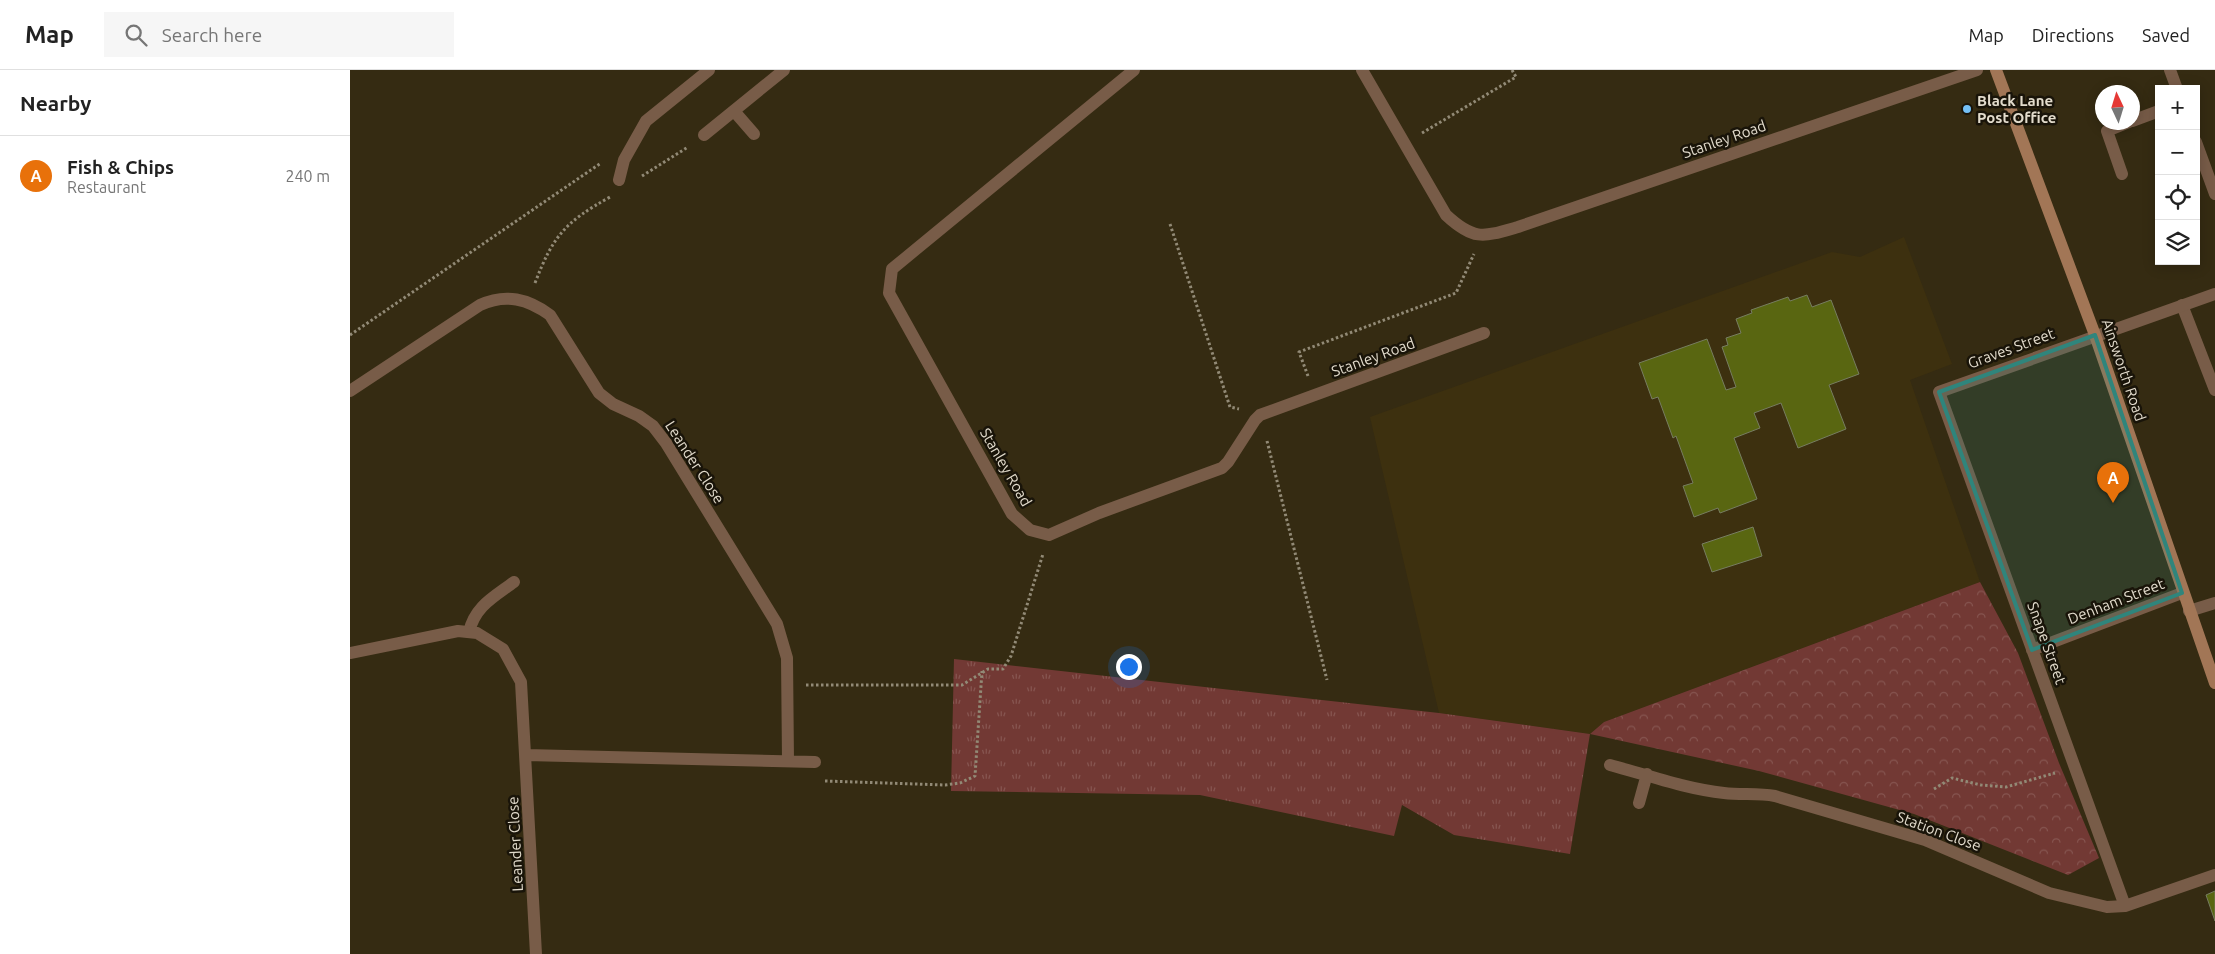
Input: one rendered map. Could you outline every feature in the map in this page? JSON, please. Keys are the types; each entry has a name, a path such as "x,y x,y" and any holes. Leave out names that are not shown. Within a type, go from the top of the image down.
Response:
{"main road":[{"name":"Ainsworth Road","path":"1996,70 2095,335 2182,592 2215,683"}],"street":[{"path":"620,180 624,160 646,121 709,70"},
{"path":"704,135 784,70"},
{"name":"Stanley Road","path":"1134,70 892,269 889,293 1012,514 1030,530 1048,536 1100,512 1222,468 1260,415 1484,333"},
{"path":"1362,70 1446,214 1460,228 1471,234 1482,236"},
{"name":"Stanley Road","path":"1482,236 1518,228 1977,70"},
{"path":"2170,70 2176,85"},
{"path":"734,112 754,134"},
{"path":"2140,118 2155,112"},
{"path":"2108,130 2106,131 2122,174"},
{"path":"2200,153 2215,194"},
{"name":"Graves Street","path":"1939,392 2095,335 2215,294"},
{"name":"Leander Close","path":"350,391 480,305 491,300 504,297 528,302 550,316 600,393 613,404 639,416 653,426 666,443 777,624 787,658 788,761"},
{"path":"2182,305 2215,390"},
{"name":"Snape Street","path":"1939,392 2125,906"},
{"path":"350,653 458,630 469,632 472,618 480,607 514,582"},
{"name":"Denham Street","path":"2032,650 2182,592"},
{"path":"2189,611 2215,603"},
{"name":"Leander Close","path":"469,632 477,632 503,649 521,682 536,954"},
{"path":"526,755 816,762"},
{"name":"Station Close","path":"1610,765 1705,790 1775,796 1925,840 2049,893 2108,907 2125,906 2215,875"},
{"path":"1639,803 1647,774"}],"path":[{"path":"1405,143 1516,77 1512,70"},
{"path":"637,180 704,135"},
{"path":"350,335 603,162 624,160"},
{"path":"528,302 546,253 559,233 593,206 613,194"},
{"path":"1315,396 1299,352 1456,293 1482,236"},
{"path":"788,685 962,685 988,668 1003,669 1011,656 1048,536"},
{"path":"976,776 982,671"},
{"path":"1934,789 1952,778 2006,787 2058,772 2074,764"}],"highlighted area":[{"path":"2095,335 2182,593 2032,650 1939,392"}],"shaded area":[{"path":"1904,237 1952,364 1910,380 1980,582 1604,722 1590,734 1439,713 1370,417 1832,252 1860,257"}],"green space":[{"path":"1980,582 2018,653 2059,763 2099,858 2068,875 1914,814 1759,771 1590,734 1604,722"},
{"path":"954,659 1439,713 1590,734 1570,854 1454,835 1402,805 1394,836 1200,795 951,791"}],"building":[{"path":"1807,295 1812,307 1831,300 1859,374 1829,385 1846,429 1798,448 1781,403 1754,413 1760,428 1734,438 1757,499 1720,513 1718,508 1694,517 1683,486 1693,483 1676,436 1673,438 1658,397 1652,399 1639,363 1707,339 1726,390 1736,387 1722,347 1728,345 1726,338 1741,333 1736,319 1752,313 1751,310 1788,297 1790,301"},
{"path":"1753,527 1762,556 1712,572 1702,544"},
{"path":"2215,891 2215,921 2206,895"}],"place":[{"name":"Black Lane Post Office","path":"1967,109"},
{"name":"Fish & Chips","path":"2113,503"}]}
